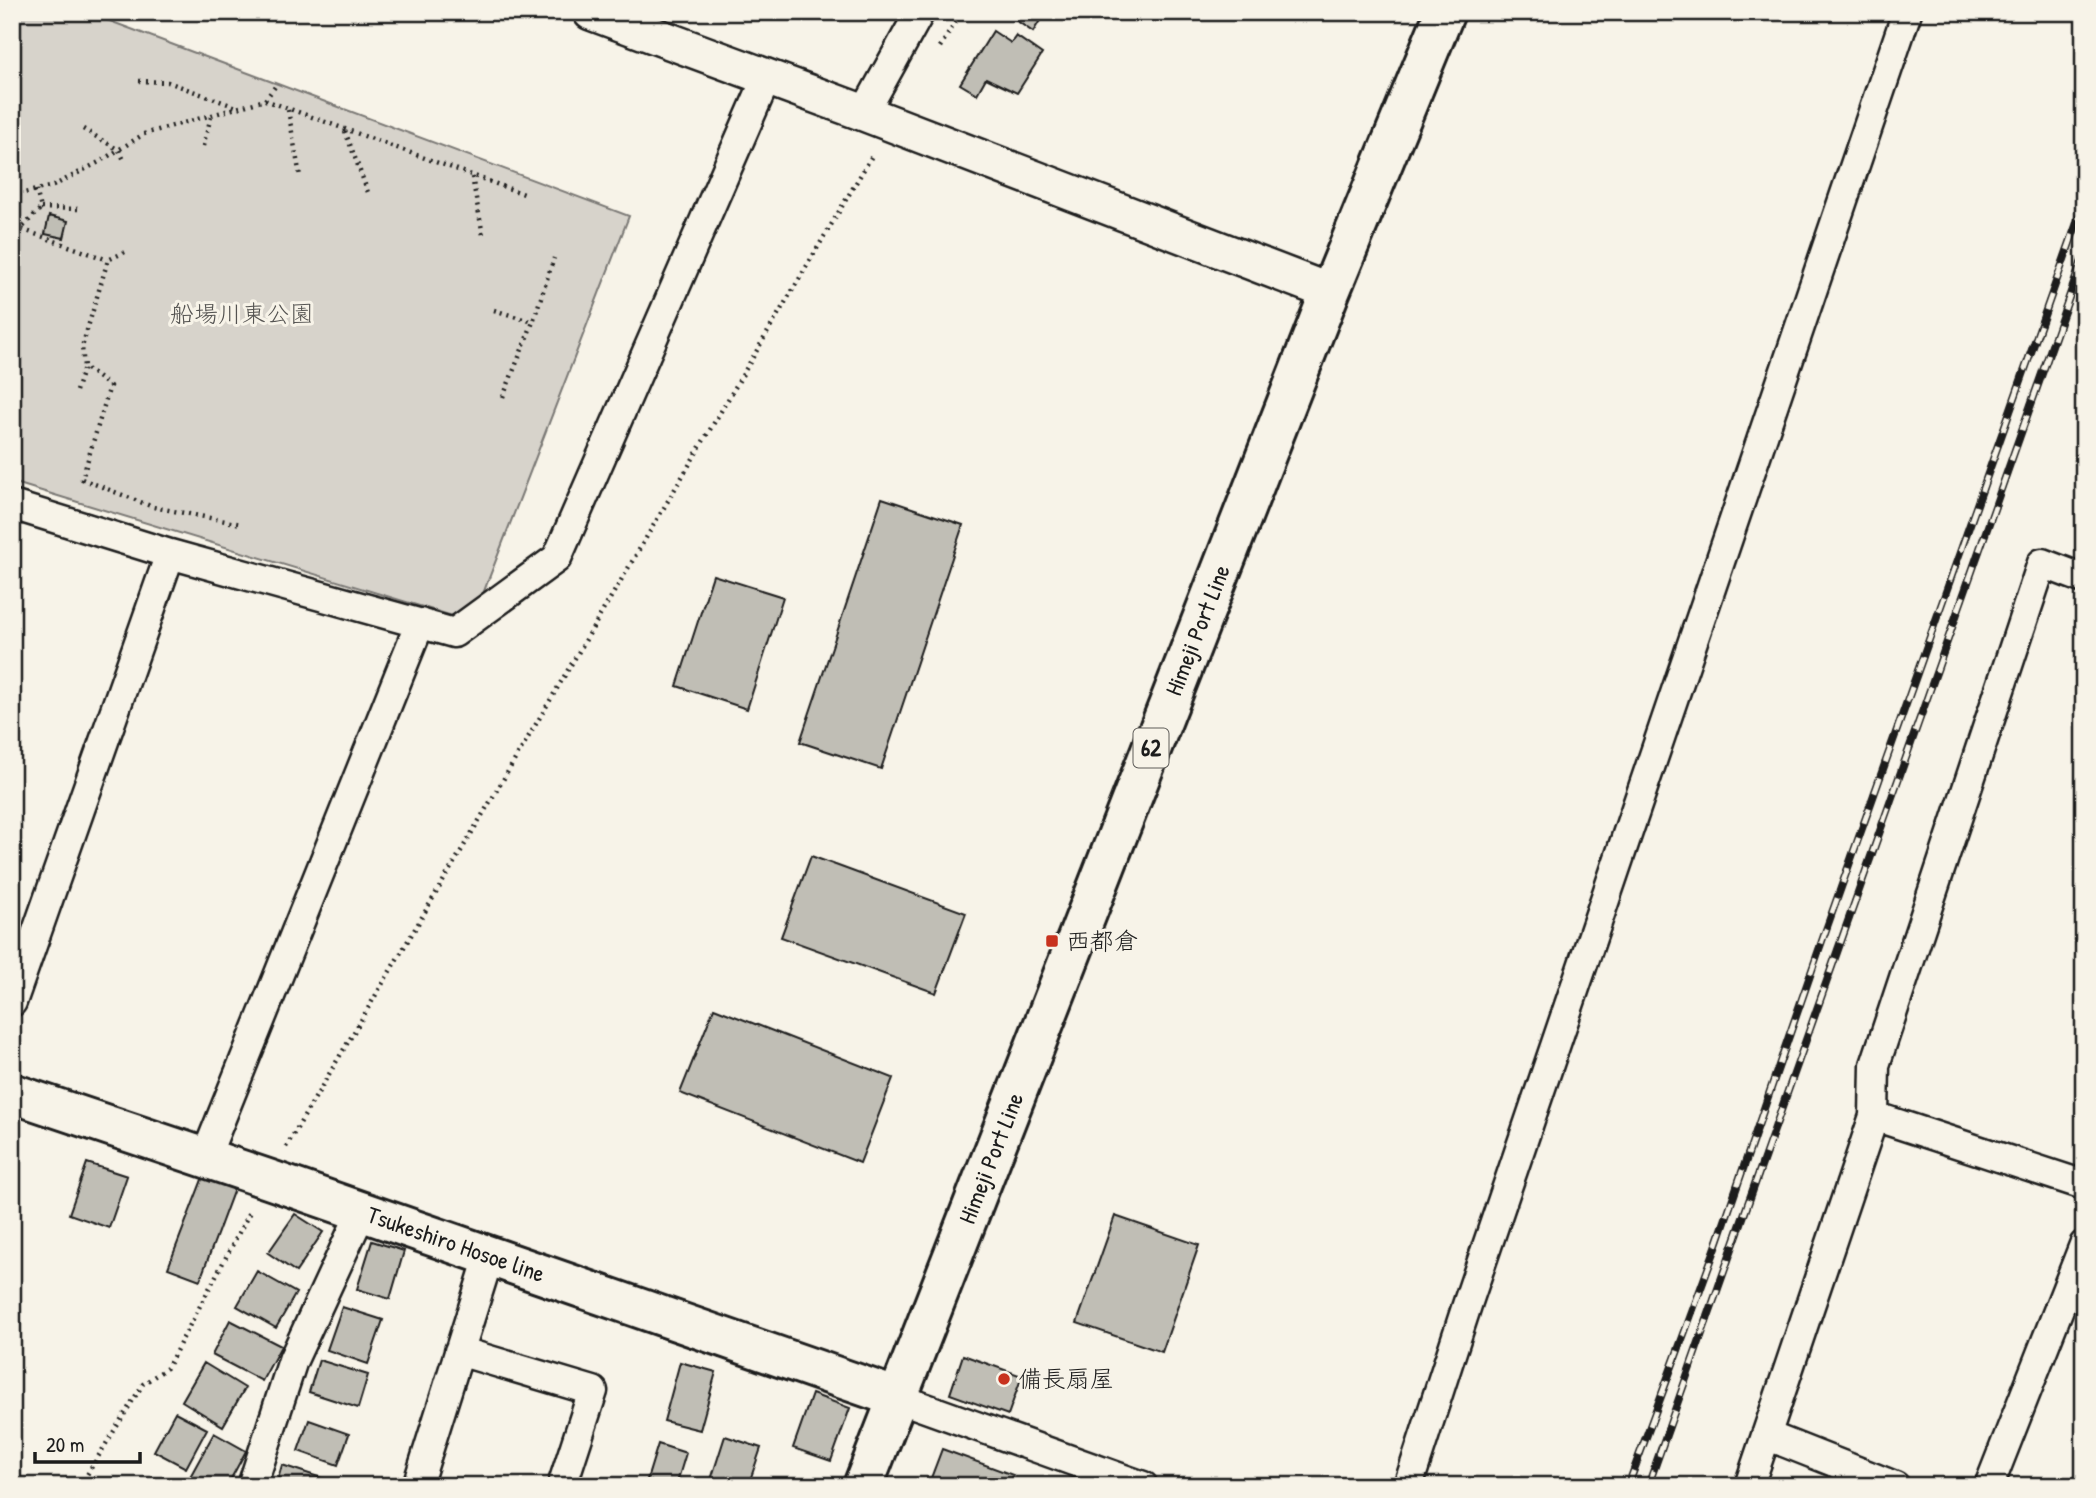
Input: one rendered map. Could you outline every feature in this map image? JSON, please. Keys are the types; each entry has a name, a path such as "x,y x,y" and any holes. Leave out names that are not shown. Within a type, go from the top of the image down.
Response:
{"main road":[{"name":"Himeji Port Line","path":"863,1486 1330,292 1445,12"},
{"name":"Tsukeshiro Hosoe line","path":"12,1093 898,1398"}],"street":[{"path":"591,12 864,113 1330,292"},
{"path":"864,113 920,12"},
{"path":"1408,1486 1486,1249 1907,12"},
{"path":"12,505 170,554 454,632 557,558 767,77"},
{"path":"12,1002 170,554"},
{"path":"1749,1486 1874,1116 1875,1065 2042,563 2084,579"},
{"path":"205,1158 420,623"},
{"path":"1874,1116 2084,1185"},
{"path":"252,1486 293,1360 362,1213"},
{"path":"1989,1486 2084,1245"},
{"path":"417,1486 489,1257"},
{"path":"459,1351 593,1391 562,1486"},
{"path":"898,1398 1143,1486"},
{"path":"1766,1435 1895,1486"}],"path":[{"path":"139,81 168,82 240,109"},
{"path":"12,196 53,186 144,134 265,100 277,84"},
{"path":"265,100 524,194"},
{"path":"288,109 300,176"},
{"path":"203,146 212,117"},
{"path":"83,129 119,150 125,162"},
{"path":"345,131 369,195"},
{"path":"80,1486 143,1384 167,1368 268,1179 876,149"},
{"path":"472,176 483,235"},
{"path":"36,190 41,208"},
{"path":"12,238 41,208 80,209"},
{"path":"21,229 108,260 125,252"},
{"path":"503,397 533,322 554,258"},
{"path":"76,391 83,368 82,347 108,260"},
{"path":"494,310 533,322"},
{"path":"83,368 110,386 82,479 153,507 241,524"}],"green space":[{"name":"船場川東公園","path":"12,12 86,12 629,216 479,604 459,618 12,482"}],"building":[{"path":"1004,12 1045,12 1033,32"},
{"path":"993,31 1011,43 1016,36 1042,54 1017,93 986,78 977,94 960,84"},
{"path":"49,216 68,221 64,238 45,234"},
{"path":"882,498 963,525 881,769 800,742"},
{"path":"713,575 783,597 747,709 677,686"},
{"path":"811,856 966,913 936,993 781,937"},
{"path":"714,1008 893,1078 860,1163 680,1093"},
{"path":"87,1163 127,1176 109,1228 69,1214"},
{"path":"203,1177 234,1189 200,1280 168,1268"},
{"path":"295,1214 323,1232 296,1272 268,1253"},
{"path":"1115,1216 1199,1245 1162,1352 1077,1323"},
{"path":"372,1241 404,1251 390,1299 357,1289"},
{"path":"257,1271 296,1293 276,1328 237,1306"},
{"path":"342,1307 383,1320 368,1364 327,1350"},
{"path":"230,1320 281,1346 262,1381 212,1355"},
{"path":"963,1355 1022,1376 1008,1415 950,1394"},
{"path":"319,1360 368,1375 358,1408 309,1392"},
{"path":"680,1362 716,1372 700,1430 664,1421"},
{"path":"204,1363 245,1388 223,1426 182,1401"},
{"path":"812,1394 850,1408 831,1461 793,1448"},
{"path":"175,1412 207,1429 186,1468 154,1451"},
{"path":"309,1420 349,1434 338,1465 298,1451"},
{"path":"214,1433 246,1451 227,1486 186,1484"},
{"path":"725,1436 761,1448 748,1486 709,1486"},
{"path":"658,1444 686,1453 676,1486 646,1483"},
{"path":"942,1449 1013,1475 1009,1486 928,1486"},
{"path":"282,1465 334,1482 332,1486 276,1486"}],"railway":[{"path":"1628,1486 1716,1247 2084,203"},
{"path":"1648,1486 2084,255"}],"place":[{"name":"西都倉","path":"1052,941"},
{"name":"備長扇屋","path":"1004,1379"}]}
